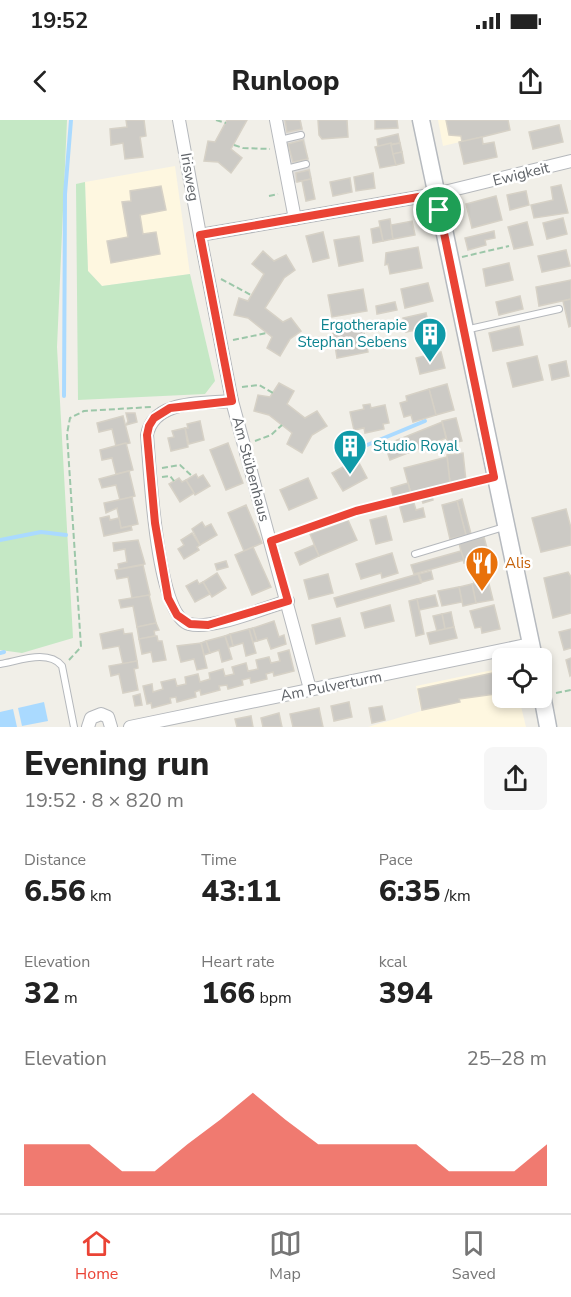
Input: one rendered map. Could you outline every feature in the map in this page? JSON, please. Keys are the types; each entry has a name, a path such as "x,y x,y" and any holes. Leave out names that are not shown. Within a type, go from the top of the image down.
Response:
{"main road":[{"path":"421,120 531,648"},
{"path":"544,708 548,727"}],"street":[{"name":"Irisweg","path":"179,120 200,235"},
{"path":"276,120 295,219"},
{"name":"Ewigkeit","path":"436,194 571,162"},
{"path":"200,235 436,194"},
{"name":"Am Stübenhaus","path":"200,235 231,396 310,689"},
{"path":"231,396 170,408 162,412 149,426 150,474 155,523 168,598 182,621 208,625 288,601"},
{"name":"Am Pulverturm","path":"130,727 310,689 492,659"},
{"path":"88,727 91,718 98,714 108,717 111,727"}],"lane":[{"path":"281,143 301,135"},
{"path":"285,169 306,164"},
{"path":"464,330 558,309"},
{"path":"415,554 505,527"},
{"path":"0,663 49,657 62,666 74,727"}],"path":[{"path":"216,120 226,123"},
{"path":"234,145 266,150 281,143"},
{"path":"450,260 509,246"},
{"path":"207,272 252,295"},
{"path":"221,343 267,333"},
{"path":"231,396 259,385 273,393"},
{"path":"62,666 81,647 67,434 70,418 84,411 149,406 162,412"},
{"path":"244,445 271,435 282,425"},
{"path":"150,474 180,465 192,476"},
{"path":"150,474 170,476 174,481"},
{"path":"271,541 356,511 494,477"}],"shaded area":[{"path":"276,120 301,120 312,179 288,184"},
{"path":"438,120 508,120 510,130 443,146"},
{"path":"175,166 190,274 102,286 88,271 85,182"},
{"path":"492,670 492,708 521,708 526,727 368,727 421,711 416,686"}],"green space":[{"path":"0,120 67,120 57,347 73,638 22,653 0,650"},
{"path":"85,182 88,271 102,286 190,274 215,381 205,394 78,400 76,184"}],"water":[{"path":"44,702 48,721 22,726 18,708"},
{"path":"13,709 17,727 0,727 0,712"}],"building":[{"path":"126,120 144,120 146,136 140,137 143,157 125,159 123,143 111,145 110,129 127,127"},
{"path":"227,120 247,120 231,149 242,158 231,173 218,162 204,161 208,141 215,142"},
{"path":"285,120 300,120 302,129 287,132"},
{"path":"318,120 347,120 348,137 322,139 319,135"},
{"path":"375,120 397,120 398,128 375,129"},
{"path":"446,120 508,120 510,130 462,142 461,136 449,135"},
{"path":"559,125 563,142 533,149 529,132"},
{"path":"398,134 400,143 378,146 377,139"},
{"path":"482,137 483,144 494,142 497,157 464,164 459,142"},
{"path":"303,140 308,159 293,162 288,144"},
{"path":"391,143 396,165 380,168 375,147"},
{"path":"400,143 402,152 393,154 391,145"},
{"path":"402,152 404,163 396,165 393,154"},
{"path":"309,170 311,179 297,182 296,173"},
{"path":"373,173 375,188 356,191 354,177"},
{"path":"350,178 352,192 333,196 330,182"},
{"path":"311,179 315,199 306,201 302,181"},
{"path":"561,185 568,213 534,218 531,205 553,200 551,187"},
{"path":"161,186 166,210 140,215 143,234 156,232 160,254 111,263 107,241 128,237 122,202 131,201 130,191"},
{"path":"526,191 529,205 510,210 507,195"},
{"path":"496,196 502,220 472,228 466,204"},
{"path":"563,218 567,234 547,239 543,223"},
{"path":"390,219 393,239 383,241 379,221"},
{"path":"412,221 415,235 393,239 391,225"},
{"path":"527,222 533,245 514,249 508,227"},
{"path":"380,227 383,241 373,243 371,229"},
{"path":"494,231 495,238 485,240 486,245 468,250 465,238"},
{"path":"323,232 329,258 313,262 306,236"},
{"path":"359,236 363,261 339,266 334,240"},
{"path":"418,247 422,268 390,274 388,264 385,265 386,253"},
{"path":"566,250 570,266 542,272 538,256"},
{"path":"263,251 274,261 286,255 295,270 284,278 265,308 283,322 291,318 301,331 290,339 280,356 267,348 272,337 248,318 234,315 239,298 248,301 264,274 252,264"},
{"path":"509,263 513,280 486,286 483,269"},
{"path":"571,280 571,299 539,306 536,287"},
{"path":"428,283 433,301 405,308 401,289"},
{"path":"363,289 367,311 332,317 328,295"},
{"path":"520,296 523,309 499,315 496,302"},
{"path":"571,299 571,326 569,327 563,301"},
{"path":"395,302 397,310 377,314 376,306"},
{"path":"426,313 429,327 406,332 403,318"},
{"path":"519,326 523,345 493,351 489,333"},
{"path":"363,328 368,352 337,358 333,333"},
{"name":"Ergotherapie Stephan Sebens","path":"441,352 445,368 420,374 416,358"},
{"path":"537,356 543,380 513,387 507,363"},
{"path":"566,361 569,376 552,380 549,365"},
{"path":"279,383 294,391 287,404 305,418 317,411 327,426 312,435 302,453 287,444 292,433 269,415 254,411 258,395 270,397"},
{"path":"447,384 454,410 436,415 429,389"},
{"path":"429,389 436,415 413,422 411,415 404,417 400,403 407,401 406,396"},
{"path":"370,404 371,408 385,405 389,423 383,424 384,429 365,433 364,428 354,430 350,412 364,409 363,405"},
{"path":"126,413 135,413 137,422 126,425 128,421"},
{"path":"123,416 130,443 116,446 112,429 99,432 97,423"},
{"path":"456,418 462,441 448,444 442,421"},
{"path":"200,421 204,440 189,444 185,428 188,428 187,424"},
{"path":"442,422 446,438 390,460 385,445"},
{"path":"185,428 188,447 171,451 168,438 174,437 172,431"},
{"path":"126,443 133,470 116,474 112,458 102,460 100,450"},
{"path":"228,443 243,483 226,490 210,450"},
{"path":"463,453 466,481 450,483 447,455"},
{"path":"447,457 450,483 411,494 404,468"},
{"name":"Studio Royal","path":"357,459 367,478 343,491 332,473"},
{"path":"129,471 135,496 120,500 116,485 102,488 99,479"},
{"path":"196,474 198,478 203,475 210,486 195,495 186,480"},
{"path":"179,478 182,482 186,480 194,493 180,502 169,484"},
{"path":"308,478 317,498 289,510 280,490"},
{"path":"408,483 411,494 394,499 391,488"},
{"path":"431,494 433,500 423,503 421,497"},
{"path":"132,497 138,524 121,528 117,508 106,513 104,503"},
{"path":"462,499 471,534 466,535 457,501"},
{"path":"413,500 416,510 423,508 425,517 404,522 399,504"},
{"path":"457,501 466,535 450,539 442,505"},
{"path":"246,505 262,543 244,551 228,513"},
{"path":"566,509 571,528 571,545 541,552 532,518"},
{"path":"109,516 110,520 119,518 121,528 131,526 132,530 104,536 100,518"},
{"path":"386,516 392,540 376,544 370,520"},
{"path":"348,520 357,540 319,556 310,534"},
{"path":"202,522 205,527 211,524 217,535 200,545 192,529"},
{"path":"192,533 200,545 197,547 199,550 184,559 178,549 184,545 181,540"},
{"path":"484,537 489,556 464,563 459,543"},
{"path":"138,540 145,564 119,569 118,564 127,562 125,549 114,551 113,543"},
{"path":"314,545 319,556 300,565 295,553"},
{"path":"253,547 271,587 252,595 235,555"},
{"path":"461,551 464,560 414,574 411,565"},
{"path":"392,553 398,573 382,578 381,573 361,579 356,564"},
{"path":"226,561 228,567 217,570 215,564"},
{"path":"485,564 488,580 474,584 471,567"},
{"path":"143,565 150,595 132,598 128,577 117,579 115,570"},
{"path":"431,571 433,579 422,582 419,574"},
{"path":"568,572 571,577 571,613 553,618 544,578"},
{"path":"217,573 226,588 212,597 203,582"},
{"path":"328,574 333,593 309,599 304,580"},
{"path":"418,574 421,583 337,607 334,598"},
{"path":"197,580 199,584 203,582 210,594 195,602 186,586"},
{"name":"Alis","path":"488,580 493,600 476,603 472,584"},
{"path":"472,584 476,603 463,606 459,587"},
{"path":"459,587 462,602 442,606 438,591"},
{"path":"149,595 156,623 137,627 133,606 121,608 119,600"},
{"path":"435,595 438,606 419,610 417,599"},
{"path":"417,599 424,634 416,636 409,601"},
{"path":"390,605 394,621 365,628 361,613"},
{"path":"494,605 500,629 482,633 481,627 475,628 470,611"},
{"path":"451,612 454,627 445,629 442,614"},
{"path":"442,614 445,629 437,631 433,616"},
{"path":"340,618 345,636 316,644 312,625"},
{"path":"274,621 279,637 284,635 286,644 271,649 267,638 257,641 253,628"},
{"path":"156,623 159,630 154,631 155,636 139,639 137,627"},
{"path":"454,627 457,638 430,644 427,633"},
{"path":"253,628 257,641 253,642 249,629"},
{"path":"123,629 124,634 132,633 137,661 123,664 119,646 103,649 100,634"},
{"path":"249,629 256,653 246,656 243,643 233,646 230,634"},
{"path":"571,629 571,648 564,650 559,632"},
{"path":"230,634 233,646 229,647 225,636"},
{"path":"157,636 158,641 162,641 166,660 153,662 151,652 142,654 139,639"},
{"path":"225,636 232,659 222,662 219,650 210,653 206,641"},
{"path":"206,641 210,653 204,655 201,643"},
{"path":"201,643 207,668 197,670 194,659 181,662 177,646"},
{"path":"289,650 294,671 274,676 273,672 266,674 267,679 251,683 250,678 242,680 243,685 228,689 227,685 219,686 220,690 201,695 200,690 195,692 196,697 177,702 176,697 170,698 171,703 152,708 151,703 147,704 143,686 152,684 153,692 163,689 161,682 175,679 177,686 186,684 185,677 198,674 200,682 210,679 209,673 223,669 225,676 234,674 232,667 246,663 248,671 258,669 256,660 269,657 271,663 280,661 278,653"},
{"path":"571,658 571,675 570,676 566,660"},
{"path":"137,661 138,668 134,669 138,690 123,693 119,674 111,676 109,666"},
{"path":"492,673 492,694 459,699 460,702 422,710 418,689"},
{"path":"140,694 142,705 135,706 133,696"},
{"path":"349,702 352,717 334,721 331,706"},
{"path":"382,706 385,720 372,723 369,708"},
{"path":"319,708 323,727 293,727 290,714"},
{"path":"279,713 282,727 263,727 261,718"},
{"path":"251,716 253,727 237,727 235,719"}],"waterway":[{"path":"64,396 65,194 71,120"},
{"path":"343,455 425,421"},
{"path":"0,540 41,532 66,535"},
{"path":"0,653 4,652"}],"place":[{"name":"Ergotherapie Stephan Sebens","path":"430,363"},
{"name":"Studio Royal","path":"350,475"},
{"name":"Alis","path":"482,592"}],"route":[{"path":"436,194 439,210 494,477 356,511 271,541 288,601 208,625 182,621 168,598 155,523 147,435 154,418 170,408 232,401 200,235 436,194"}]}
